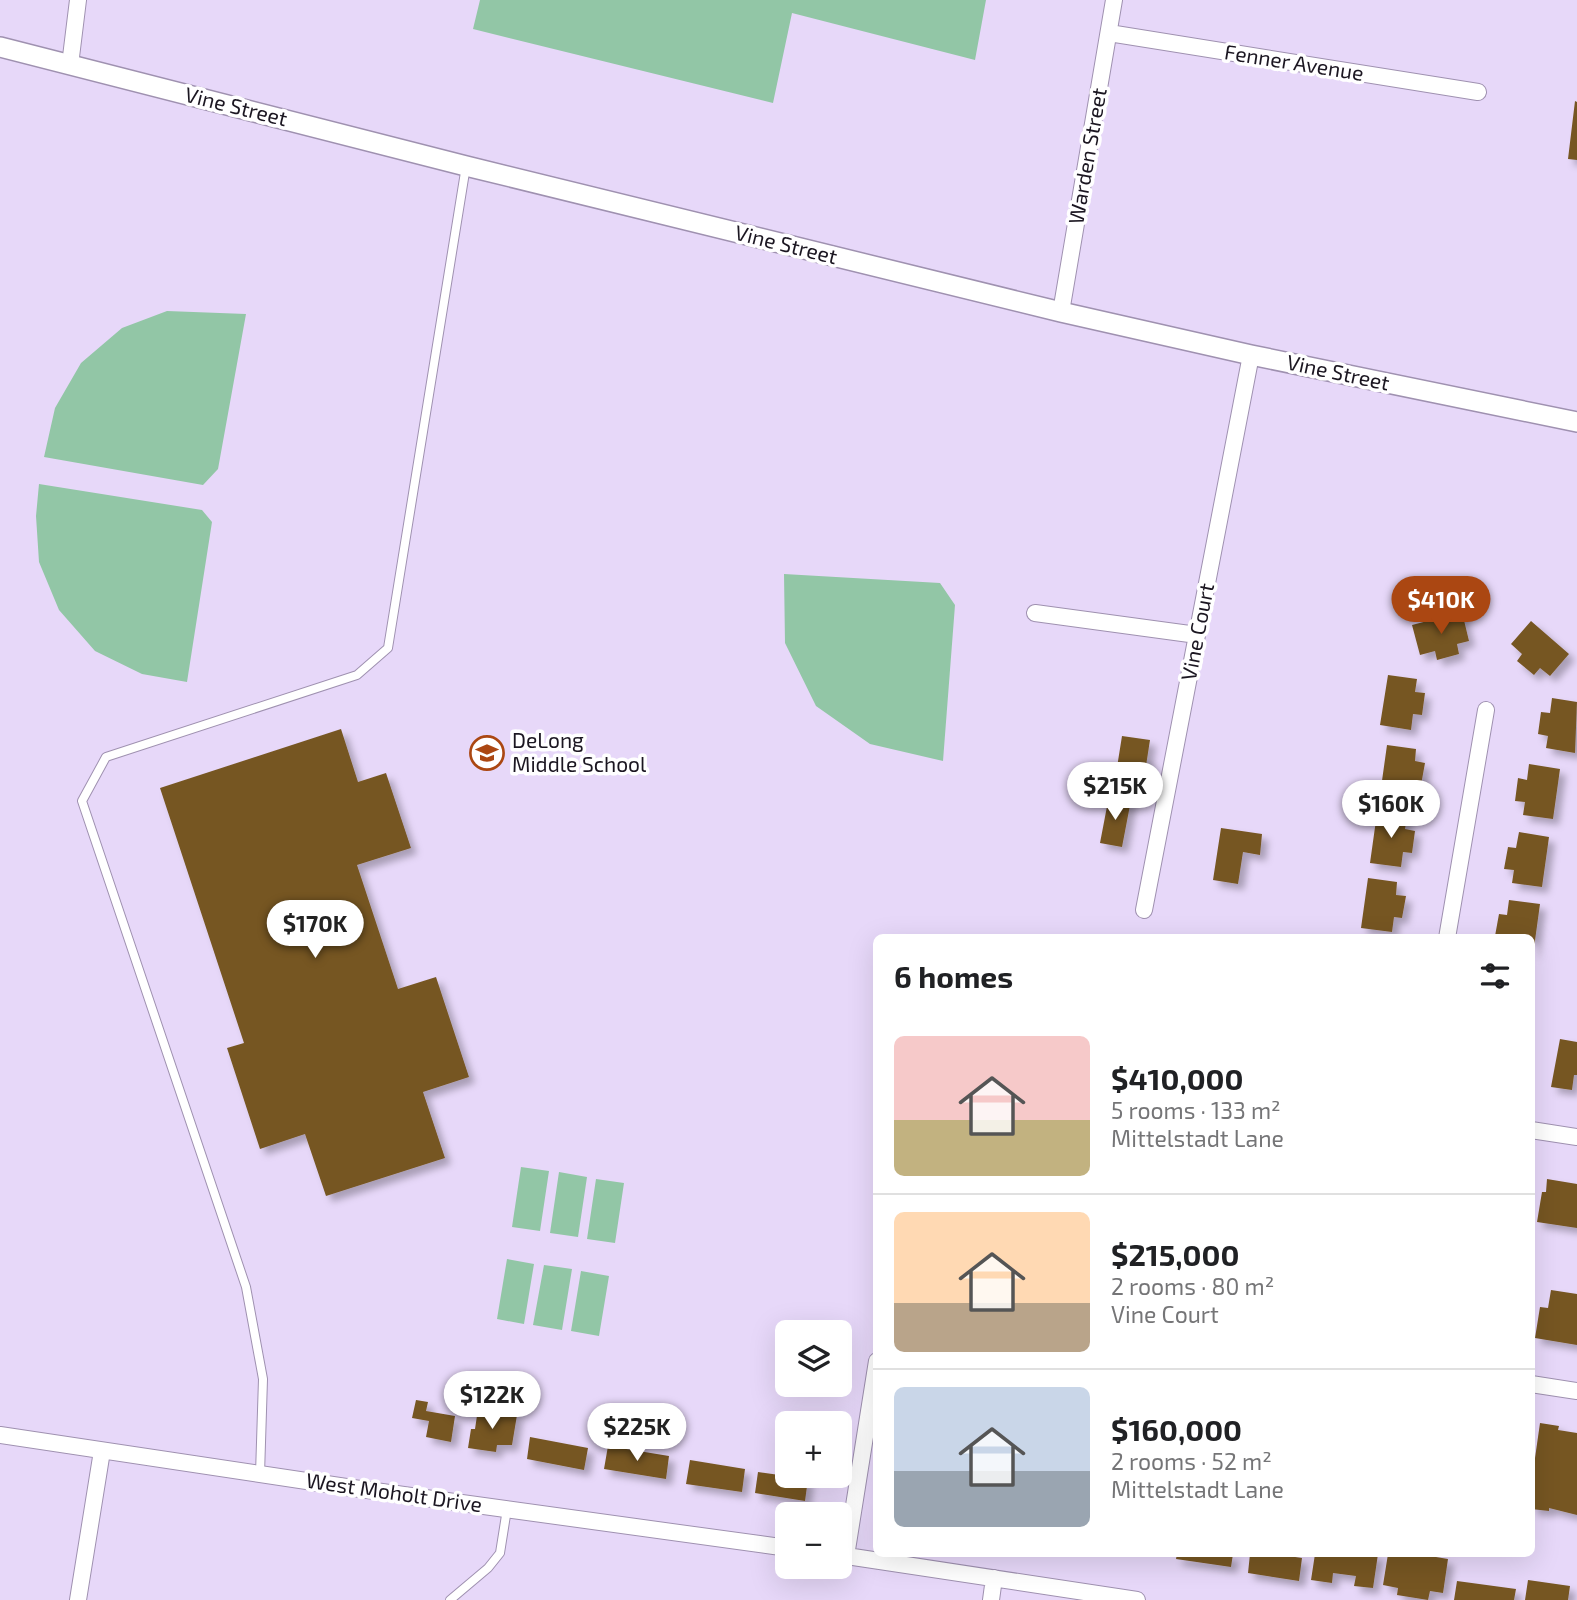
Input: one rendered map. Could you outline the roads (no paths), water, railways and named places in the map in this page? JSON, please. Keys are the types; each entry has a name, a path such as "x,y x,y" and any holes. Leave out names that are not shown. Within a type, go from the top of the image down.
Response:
{"street":[{"path":"70,65 78,0"},
{"name":"Warden Street","path":"1061,312 1114,0"},
{"name":"Fenner Avenue","path":"1109,33 1478,92"},
{"name":"Vine Street","path":"0,47 466,166 1061,312 1251,355 1577,422"},
{"name":"Vine Court","path":"1144,910 1251,355"},
{"path":"1035,612 1197,635"},
{"path":"1448,934 1486,710"},
{"path":"1535,1131 1577,1137"},
{"path":"852,1504 873,1384"},
{"path":"1535,1385 1577,1391"},
{"name":"West Moholt Drive","path":"0,1435 775,1546"},
{"path":"78,1600 102,1451"},
{"path":"852,1556 1137,1600"},
{"path":"990,1600 994,1578"}],"lane":[{"path":"260,1474 263,1378 246,1287 82,800 106,757 357,676 388,648 466,166"},
{"path":"450,1600 488,1569 500,1553 507,1509"}],"place":[{"name":"DeLong Middle School","path":"487,753"}]}
